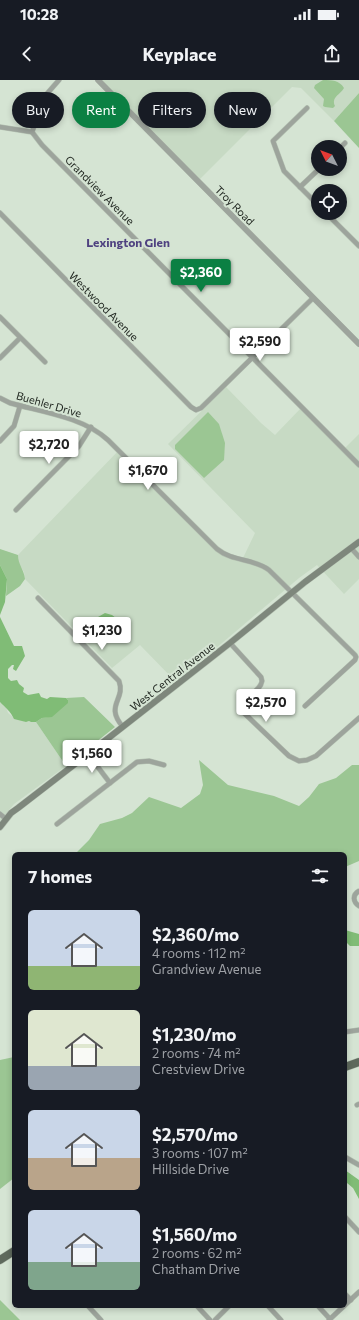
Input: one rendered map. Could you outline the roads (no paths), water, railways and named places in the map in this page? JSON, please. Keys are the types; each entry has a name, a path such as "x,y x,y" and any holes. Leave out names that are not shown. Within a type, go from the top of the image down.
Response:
{"highway":[{"path":"347,1066 359,1062"},
{"path":"0,1260 12,1252"}],"main road":[{"name":"West Central Avenue","path":"1,825 18,808 230,643 292,592 359,542"}],"street":[{"path":"0,127 32,132 45,96 59,80"},
{"name":"Troy Road","path":"98,80 359,344"},
{"path":"307,108 273,141 284,171 311,198"},
{"name":"Grandview Avenue","path":"32,132 42,145 359,465"},
{"path":"300,187 312,176"},
{"name":"Westwood Avenue","path":"0,213 191,407 196,410 201,408 253,357"},
{"path":"333,220 359,246"},
{"path":"253,357 313,298"},
{"path":"0,317 45,362"},
{"path":"0,358 20,338"},
{"name":"Buehler Drive","path":"0,398 20,406 73,420 91,427 108,440 217,549 232,558 254,562 265,567 292,592 356,657 355,660 305,706"},
{"path":"0,441 14,426 20,406"},
{"path":"16,510 79,446 91,427"},
{"path":"351,548 359,557"},
{"path":"38,598 119,681 120,688 115,713 117,720 123,727"},
{"path":"230,643 261,676 262,681 259,688 243,702 241,707 243,712 289,756 299,761 307,760 316,756 359,718"},
{"path":"88,754 110,783"},
{"path":"57,824 133,765 141,761 149,761 164,765"},
{"path":"0,814 6,819"},
{"path":"359,891 354,898 356,904 359,906"},
{"path":"347,1032 359,1030"},
{"path":"347,1159 359,1165"},
{"path":"347,1219 359,1232"},
{"path":"347,1304 359,1292"},
{"path":"347,1296 350,1300"},
{"path":"90,1308 102,1320"},
{"path":"199,1308 210,1320"},
{"path":"215,1320 228,1308"},
{"path":"270,1308 281,1320"},
{"path":"320,1308 330,1320 343,1308"}],"district":[{"name":"Lexington Glen","path":"128,242"}]}
